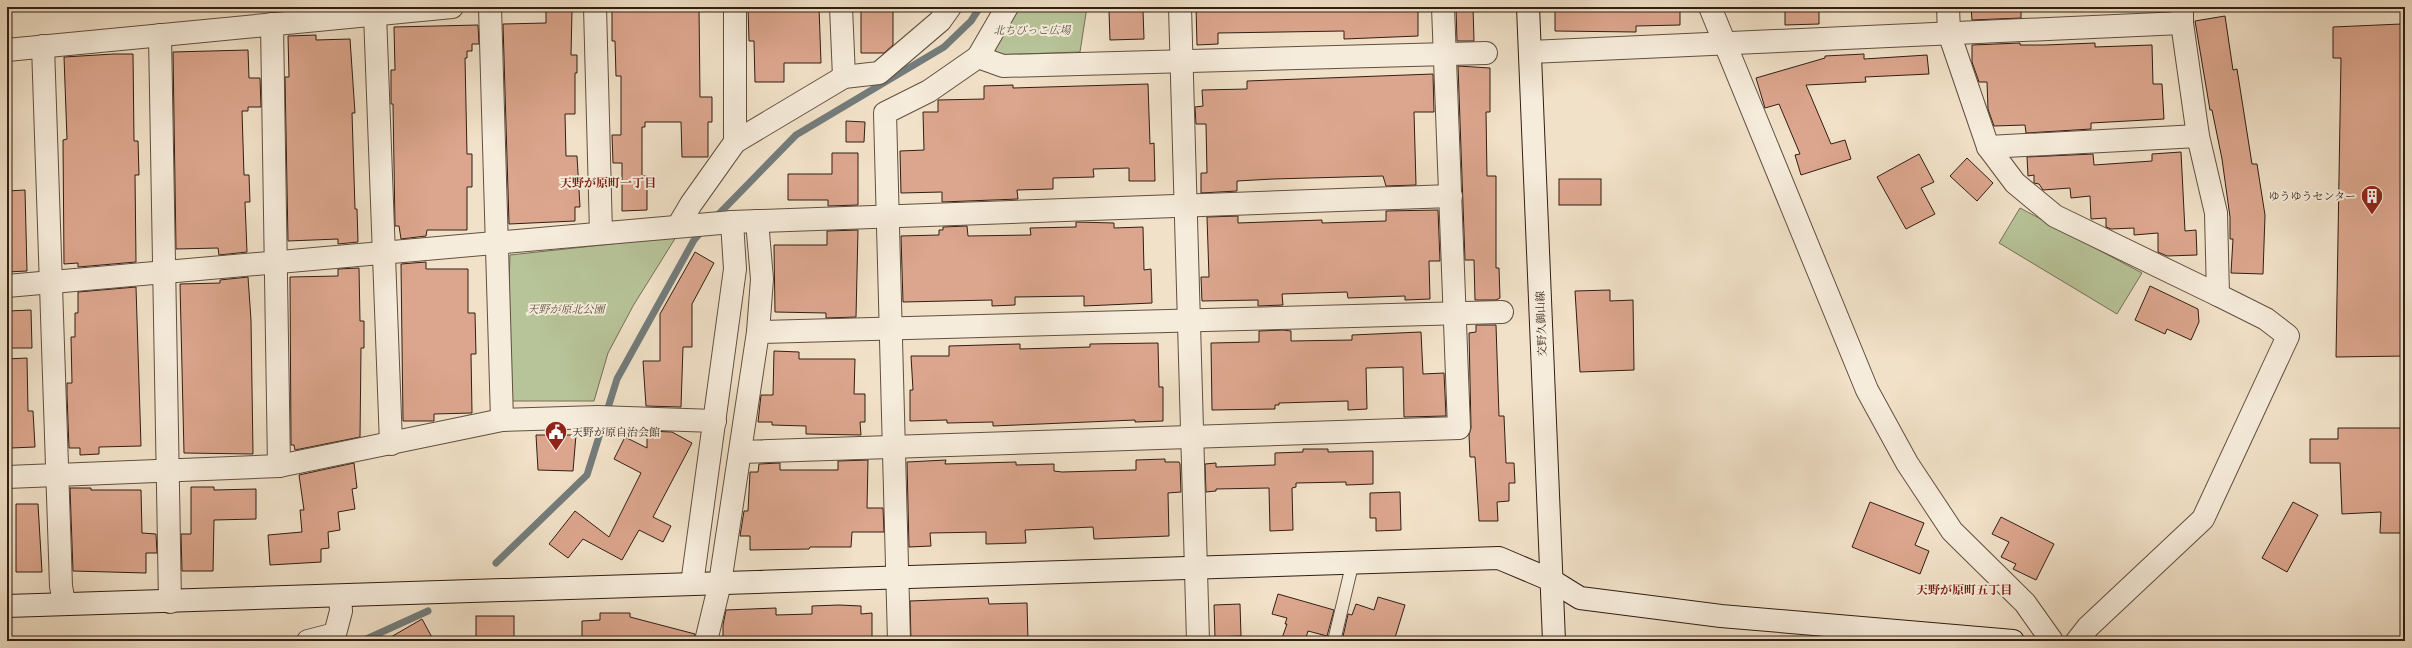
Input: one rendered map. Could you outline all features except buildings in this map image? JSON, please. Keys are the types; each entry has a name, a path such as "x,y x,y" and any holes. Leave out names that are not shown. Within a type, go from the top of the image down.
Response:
{"street":[{"path":"7,50 452,7"},
{"path":"490,7 502,420"},
{"path":"594,7 601,233"},
{"path":"735,7 735,142"},
{"path":"841,7 844,77"},
{"path":"678,226 691,204 735,142 844,77 879,73 940,22 950,7"},
{"path":"899,641 885,113 929,91 978,57 1007,7"},
{"path":"1180,7 1198,641"},
{"path":"741,452 1459,428 1443,7"},
{"name":"交野久御山線","path":"1528,7 1554,641"},
{"path":"1710,7 1726,43 1808,249 1870,396 1907,463 1952,531 2025,603 2052,641"},
{"path":"1948,7 1949,33 1988,147 2015,183 2055,216 2266,319 2288,336 2203,519 2088,627 2077,641"},
{"path":"376,14 391,444"},
{"path":"1530,52 1949,33 2182,15 2198,136 2216,213 2218,295"},
{"path":"272,24 280,466"},
{"path":"160,35 170,602"},
{"path":"43,46 61,586 64,603"},
{"path":"978,57 1003,66 1486,53"},
{"path":"1988,147 2198,136"},
{"path":"7,286 732,222 1451,196"},
{"path":"706,641 720,583 758,332 762,279 757,221"},
{"path":"692,584 735,269 732,222"},
{"path":"758,332 1502,312"},
{"path":"7,477 280,466 502,420 598,417 715,421"},
{"path":"7,606 64,603 170,602 1353,561 1499,558 1551,580 1580,598 1721,616 2013,641"},
{"path":"308,641 335,634 341,611 340,596"}],"lane":[{"path":"1334,641 1353,561"}],"green space":[{"name":"北ちびっこ広場","path":"1018,7 1087,7 1080,52 991,55"},
{"path":"2020,208 2142,273 2117,314 1999,243"},
{"name":"天野が原北公園","path":"676,237 633,306 608,353 594,401 505,401 510,255"}],"waterway":[{"path":"714,219 796,135 944,47 971,21 980,7"},
{"path":"496,563 587,475 617,379 694,240 704,229"},
{"path":"362,641 428,611"}],"railway":[{"path":"7,8 20,7"}],"place":[{"name":"ゆうゆうセンター","path":"2372,216"},
{"name":"天野が原自治会館","path":"556,452"}],"district":[{"name":"天野が原町一丁目","path":"608,182"},
{"name":"天野が原町五丁目","path":"1964,589"}]}
